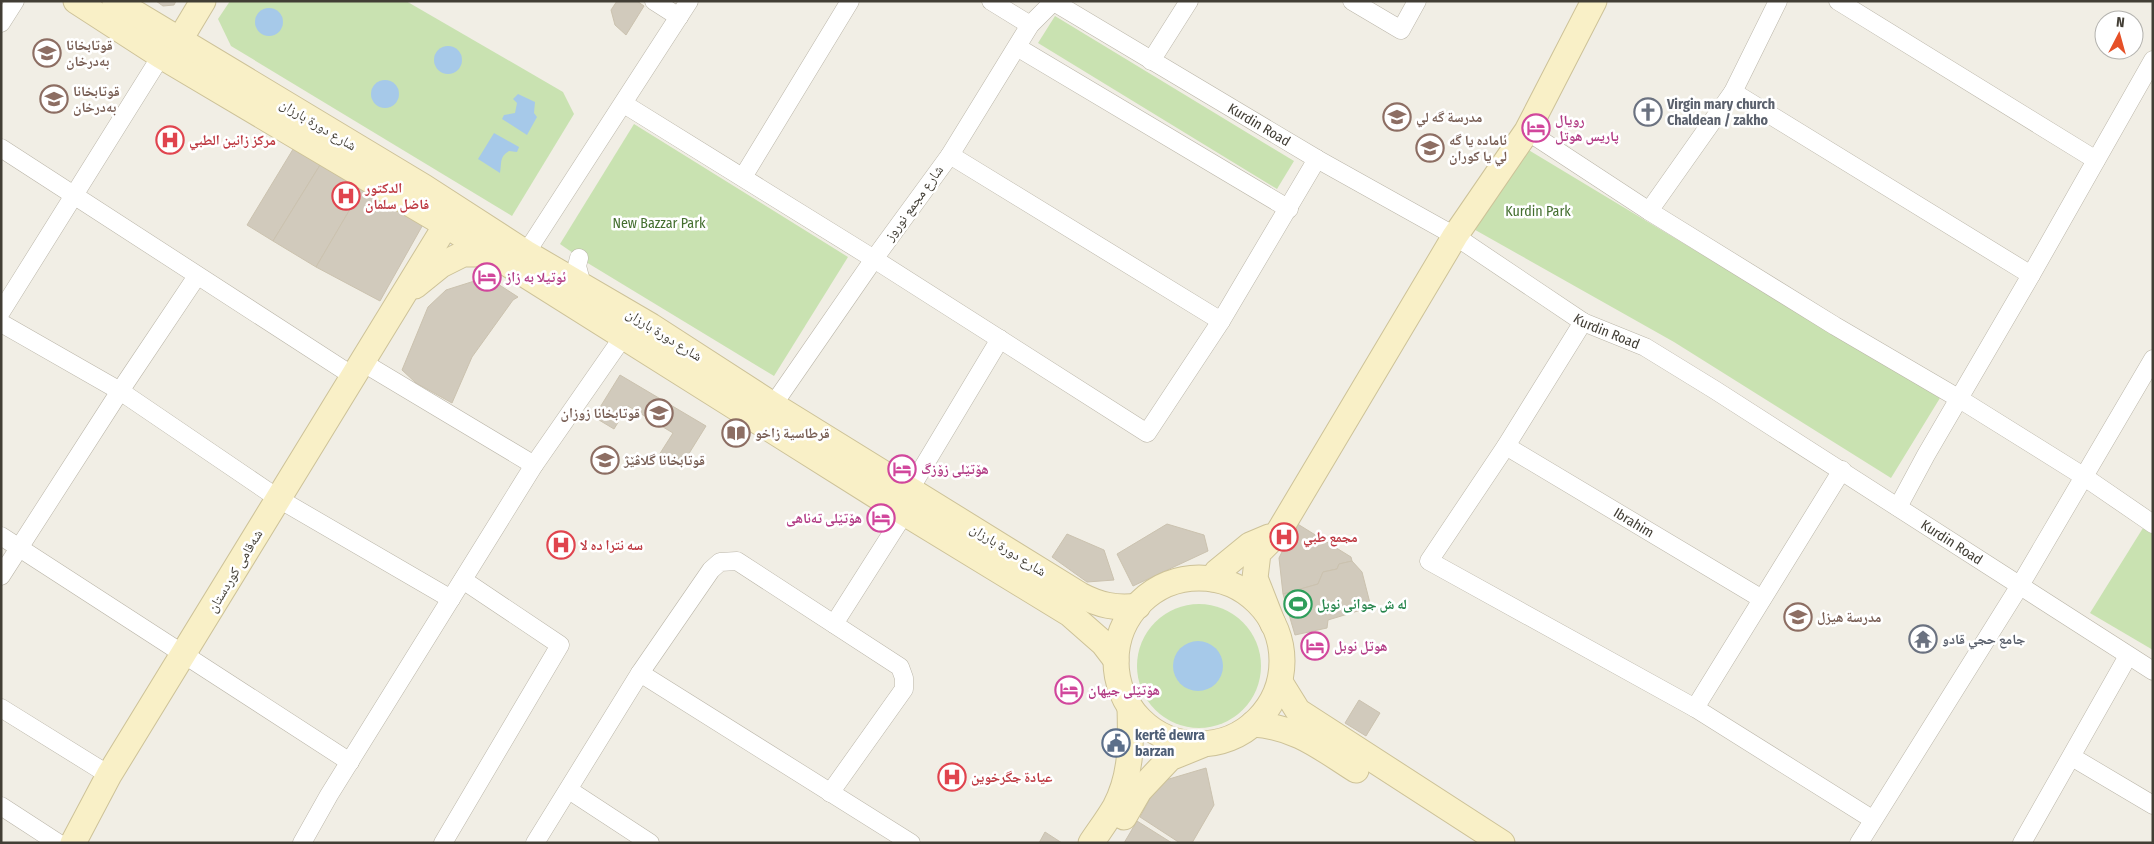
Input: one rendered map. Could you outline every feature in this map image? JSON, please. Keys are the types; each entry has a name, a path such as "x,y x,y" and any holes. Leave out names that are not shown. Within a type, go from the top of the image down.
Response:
{"main road":[{"path":"76,1 179,54"},
{"path":"115,1 179,54"},
{"path":"179,54 204,1"},
{"path":"1109,843 1140,791 1154,773 1170,758 1204,744 1222,741 1238,734 1253,724 1270,705 1280,682 1282,662 1280,643 1274,624 1255,578 1258,553 1278,533 1455,236 1526,131 1594,1"},
{"name":"شارع دورة بارزان","path":"179,54 904,514 1070,614 1103,643 1116,660"},
{"name":"شارع دورة بارزان","path":"179,54 424,187 526,253 650,326 773,405 1091,600 1114,607 1138,606"},
{"name":"شەقامی کوردستان","path":"73,843 109,775 185,654 446,224"},
{"name":"شەقامی کوردستان","path":"400,299 441,265 463,254 492,254"},
{"path":"1213,579 1217,572 1250,545 1278,533"},
{"path":"1204,744 1182,742 1161,735 1143,722 1130,708 1121,690 1116,660 1120,636 1126,621 1138,606 1154,592 1172,583 1192,579 1213,579 1231,585 1248,594 1263,608 1274,624"},
{"path":"1280,682 1298,711 1502,843"},
{"path":"1091,843 1115,807 1126,781 1130,762 1130,708"},
{"path":"1253,724 1272,725 1292,731 1472,843"}],"street":[{"path":"1,23 15,1"},
{"path":"654,1 679,17"},
{"path":"526,253 689,1"},
{"path":"743,178 850,1"},
{"path":"991,1 1030,26"},
{"name":"شارع مجمع نوروز","path":"773,405 874,258 950,154 1030,26 1054,1"},
{"name":"Kurdin Road","path":"1054,1 1317,159 1455,236 1583,322 1645,348 1842,470 2153,671"},
{"path":"1151,61 1189,1"},
{"path":"1352,1 1401,30 1416,1"},
{"path":"1649,211 1733,92 1778,1"},
{"path":"1838,1 2096,160"},
{"path":"1017,47 1288,209"},
{"path":"1,312 73,195 179,54"},
{"path":"1898,507 1958,398 2031,275 2153,60"},
{"path":"1733,92 2031,275"},
{"path":"624,104 874,258 1147,433 1221,321 1317,159"},
{"path":"1526,131 1649,211 1834,326 1958,398 2084,476 2153,524"},
{"path":"1,148 197,276 357,370 534,465"},
{"path":"950,154 1221,321"},
{"path":"579,258 576,266 582,285"},
{"path":"1,576 197,276"},
{"path":"1,322 120,392 279,499 451,599"},
{"path":"1583,322 1506,446 1430,561 1695,708 1872,819"},
{"path":"302,843 534,465 623,337"},
{"path":"910,489 1000,339"},
{"path":"1859,843 1872,819 2019,586 2153,359"},
{"name":"Ibrahim","path":"1506,446 1762,599"},
{"path":"1695,708 1842,470"},
{"path":"834,624 904,514"},
{"path":"1,536 350,762"},
{"path":"535,843 640,673 711,570 720,562 737,561 900,667 904,678 904,689 830,793"},
{"path":"443,843 560,645 464,580"},
{"path":"2022,843 2128,656"},
{"path":"640,673 911,843"},
{"path":"1,708 109,775"},
{"path":"2072,757 2153,805"},
{"path":"569,790 650,843"},
{"path":"1,806 58,843"}],"green space":[{"path":"230,1 406,1 563,92 574,114 512,216 231,46 218,19"},
{"path":"1055,16 1294,161 1277,189 1038,43"},
{"name":"New Bazzar Park","path":"634,124 848,257 774,376 586,262 560,244"},
{"name":"Kurdin Park","path":"1522,146 1940,398 1891,478 1674,342 1470,227"},
{"path":"2143,528 2153,534 2153,650 2090,613"},
{"path":"1199,604 1223,609 1243,622 1256,642 1261,666 1256,690 1243,710 1223,723 1199,728 1175,723 1155,710 1142,690 1137,666 1142,642 1155,622 1175,609"}],"water":[{"path":"269,8 279,12 283,22 279,32 269,36 259,32 255,22 259,12"},
{"path":"448,46 458,50 462,60 458,70 448,74 438,70 434,60 438,50"},
{"path":"385,80 395,84 399,94 395,104 385,108 375,104 371,94 375,84"},
{"path":"518,94 535,102 534,113 537,117 527,135 502,119 504,115 515,113 517,103 513,99"},
{"path":"494,133 519,147 517,152 509,151 504,156 500,173 478,159"},
{"path":"1193,641 1203,641 1216,648 1223,661 1223,671 1216,684 1203,691 1193,691 1184,687 1177,680 1173,671 1173,661 1177,652 1184,645"}],"building":[{"path":"156,1 176,1 174,5 163,6"},
{"path":"617,1 637,1 644,6 626,35 615,25 611,10"},
{"path":"298,141 325,157 273,241 247,225"},
{"path":"325,157 366,182 316,267 273,241"},
{"path":"366,182 425,221 380,301 316,267"},
{"path":"487,277 518,297 513,300 472,357 452,403 416,383 402,370 428,307 446,290"},
{"path":"620,375 706,426 680,468 659,455 673,433 628,406 614,429 594,417"},
{"path":"1296,523 1351,557 1352,561 1339,564 1337,569 1323,572 1318,584 1283,594 1279,558"},
{"path":"1167,524 1204,535 1208,551 1133,586 1117,554"},
{"path":"1067,534 1104,550 1114,580 1087,582 1052,557"},
{"path":"1352,561 1362,572 1371,607 1328,620 1327,628 1295,635 1283,594 1318,584 1323,572 1337,569 1339,564"},
{"path":"1359,700 1380,713 1366,736 1345,723"},
{"path":"1206,768 1214,805 1192,843 1180,843 1140,817 1159,782"},
{"path":"1137,821 1172,843 1124,843"},
{"path":"1045,832 1062,843 1039,843"}],"place":[{"name":"قوتابخانا بەدرخان","path":"47,53"},
{"name":"قوتابخانا به‌درخان","path":"54,99"},
{"name":"Virgin mary church Chaldean / zakho","path":"1648,112"},
{"name":"مدرسة گه لي","path":"1397,117"},
{"name":"رويال پاريس هوتل","path":"1536,128"},
{"name":"مركز زانين الطبي","path":"170,140"},
{"name":"ئاماده يا گه لي يا كوران","path":"1430,148"},
{"name":"الدكتور فاضل سلمان","path":"346,196"},
{"name":"ئوتيلا به زاز","path":"487,277"},
{"name":"قوتابخانا زوزان","path":"659,413"},
{"name":"قرطاسية زاخو","path":"736,433"},
{"name":"قوتابخانا گلاڤێژ","path":"605,460"},
{"name":"هۆتێلی زۆزگ","path":"902,469"},
{"name":"هۆتێلی تەناهی","path":"881,518"},
{"name":"مجمع طبي","path":"1284,537"},
{"name":"سه نترا ده لا","path":"561,545"},
{"name":"له ش جوانى نوبل","path":"1298,604"},
{"name":"مدرسة هيزل","path":"1798,617"},
{"name":"جامع حجي قادو","path":"1923,639"},
{"name":"هوتل نوبل","path":"1315,646"},
{"name":"هۆتێلی جیهان","path":"1069,690"},
{"name":"kertê dewra barzan","path":"1116,743"},
{"name":"عيادة جگرخوين","path":"952,777"}]}
